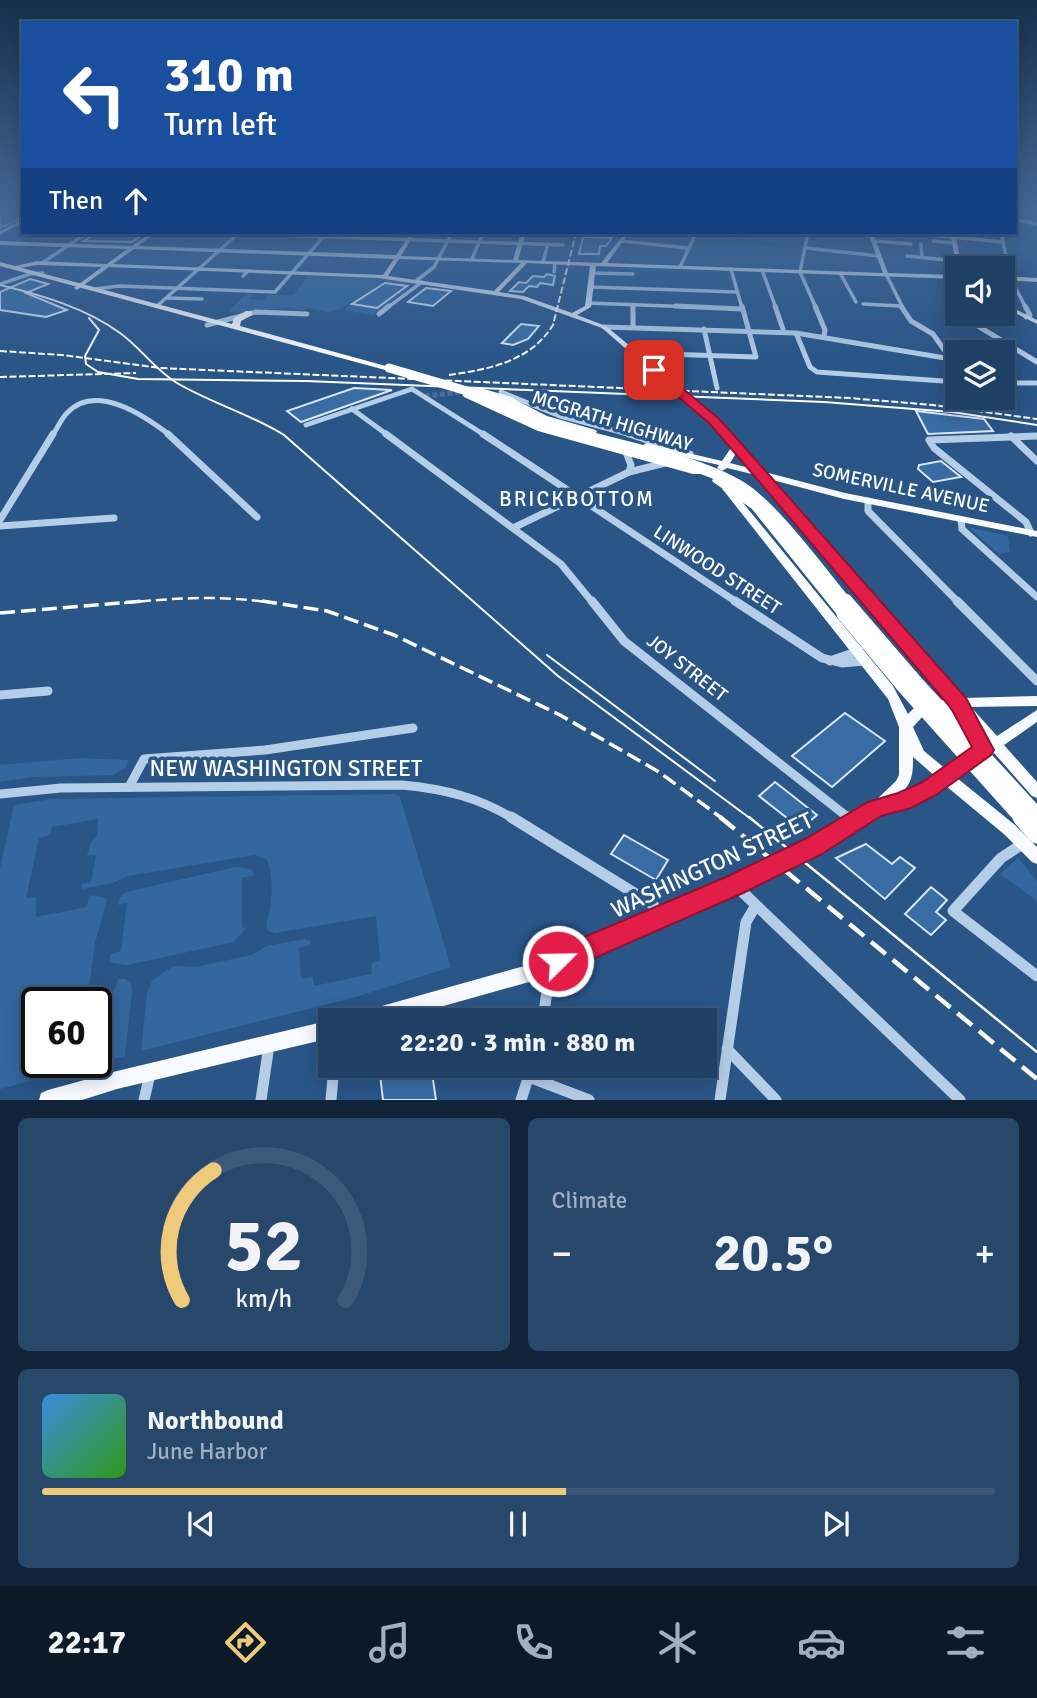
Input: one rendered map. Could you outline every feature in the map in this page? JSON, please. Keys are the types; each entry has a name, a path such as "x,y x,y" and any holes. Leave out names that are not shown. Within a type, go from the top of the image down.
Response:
{"highway":[{"path":"0,266 43,273 210,324"},
{"path":"0,266 157,306 210,324"},
{"path":"236,328 237,320 249,313"},
{"name":"MCGRATH HIGHWAY","path":"210,324 236,328 385,369 467,395 533,426 665,463 721,482 756,507 1025,837"},
{"name":"MCGRATH HIGHWAY","path":"210,324 451,385 492,399 546,425 697,467 747,491 770,513 908,674 1037,815"}],"main road":[{"path":"80,286 115,260"},
{"path":"385,276 396,260"},
{"path":"501,260 945,276"},
{"path":"603,264 606,260"},
{"path":"881,260 886,274"},
{"path":"495,293 526,261"},
{"path":"16,267 42,263 248,271 358,272 528,300 604,327 713,420 959,703 982,743 1037,792"},
{"path":"573,315 587,309 593,264"},
{"path":"1015,279 1037,280"},
{"path":"1015,311 1037,322"},
{"name":"MCGRATH HIGHWAY","path":"451,385 511,401 563,424 759,473"},
{"path":"721,482 717,476 736,447"},
{"name":"SOMERVILLE AVENUE","path":"759,473 868,501 1034,534"},
{"name":"MCGRATH HIGHWAY","path":"721,482 753,517 899,703 919,755 1025,837 1037,857"},
{"path":"877,639 910,647 907,660 898,664 863,656 864,643 877,639"},
{"path":"906,727 921,710 959,703 1037,701"},
{"name":"WASHINGTON STREET","path":"876,808 910,798 946,778 1037,715"},
{"name":"WASHINGTON STREET","path":"406,1008 543,968 735,885 820,843 876,808 905,779 906,727"},
{"path":"1025,837 1010,820 1011,809 1023,804 1037,806"},
{"path":"48,1100 318,1032"}],"street":[{"path":"42,263 46,260"},
{"path":"157,306 210,260"},
{"path":"95,289 117,286 275,292 303,260"},
{"path":"379,314 419,282 438,260"},
{"path":"680,267 682,260"},
{"path":"803,260 800,271 825,331 824,337"},
{"path":"554,272 555,264"},
{"path":"632,265 634,288"},
{"path":"634,353 756,356 731,269"},
{"path":"762,270 784,332"},
{"path":"243,276 248,271"},
{"path":"0,284 30,274 43,273"},
{"path":"592,273 633,274"},
{"path":"840,273 856,302 851,304 901,306"},
{"path":"886,274 913,324 933,334 945,351"},
{"path":"591,287 737,292"},
{"path":"1015,287 1030,315 1026,317"},
{"path":"167,298 202,299"},
{"path":"588,303 743,309"},
{"path":"633,305 633,326"},
{"path":"210,324 249,313 288,310 307,314"},
{"path":"978,326 1037,362"},
{"path":"604,327 796,333 945,358"},
{"path":"704,329 717,388"},
{"path":"796,333 810,368 816,372 945,381"},
{"path":"1015,383 1037,383"},
{"name":"LINWOOD STREET","path":"352,410 412,389 830,661 849,663 863,656"},
{"path":"501,392 560,416 650,440 694,456"},
{"path":"1,515 67,412 79,403 99,401 125,406 149,418 257,517"},
{"path":"306,425 352,410"},
{"name":"JOY STREET","path":"352,410 513,527 573,575 624,641 854,822"},
{"path":"1010,435 1037,461"},
{"path":"1034,534 1026,522 934,448 929,440 1037,436"},
{"path":"626,452 631,465 629,472"},
{"path":"513,527 629,472 665,463"},
{"path":"868,501 869,511 1037,681"},
{"path":"0,526 114,518"},
{"path":"961,520 962,529 1037,597"},
{"path":"0,695 48,691"},
{"path":"129,787 144,759 265,750 412,728"},
{"name":"NEW WASHINGTON STREET","path":"0,794 43,788 401,785 460,792 506,813 648,901 662,916"},
{"path":"1025,837 1001,858 953,911 1037,976"},
{"path":"735,885 960,1100"},
{"path":"720,1100 747,918 755,907"},
{"path":"543,968 547,990 545,1008"},
{"path":"261,1100 269,1045"},
{"path":"727,1049 776,1100"},
{"path":"144,1100 150,1073"},
{"path":"331,1100 333,1078"},
{"path":"521,1100 528,1078"},
{"path":"544,1078 589,1100"}],"shaded area":[{"path":"309,275 384,279 375,287 387,279 415,283 373,315 343,310 357,299 330,312 288,308 235,313 229,311 247,293 254,294 249,299 264,300 268,295 293,295"},
{"path":"968,527 1008,536 1010,552 999,554"},
{"path":"80,758 129,760 125,768 113,775 33,777 0,782 0,765"},
{"path":"394,794 400,797 451,967 356,997 141,1051 147,993 152,981 174,966 196,967 251,955 267,946 304,939 310,941 311,945 299,948 301,979 313,977 314,986 371,974 372,963 380,960 376,916 275,933 268,931 272,890 270,871 267,860 255,855 128,876 113,883 82,889 82,884 91,882 96,855 87,856 91,842 97,836 98,819 52,827 50,835 39,838 26,898 36,897 36,917 87,907 89,895 107,900 95,943 89,987 21,987 21,1078 42,1078 0,1089 0,868 14,805 51,799"},
{"path":"1018,858 1037,881 1037,901 1000,874"},
{"path":"235,867 252,869 254,875 242,878 242,928 247,927 234,942 128,965 112,963 109,959 111,954 121,951 127,903 118,905 120,897 126,892"},
{"path":"118,979 131,983 132,992 125,1056 112,1059 112,991"}],"building":[{"path":"547,274 555,276 553,285 540,283 537,287 529,286 523,292 510,291 519,282 526,283 533,276 544,277"},
{"path":"30,279 48,284 26,293 67,310 46,317 0,310 0,292"},
{"path":"385,283 407,286 377,308 352,304"},
{"path":"426,288 451,291 433,306 408,302"},
{"path":"521,324 539,326 528,339 513,345 502,343"},
{"path":"354,388 392,390 301,422 287,411"},
{"path":"916,411 984,419 993,431 928,434"},
{"path":"941,461 961,477 933,482 918,469 919,465"},
{"path":"845,713 885,741 832,787 792,756"},
{"path":"775,782 817,815 801,829 759,796"},
{"path":"624,835 668,860 656,880 611,854"},
{"path":"866,844 892,864 900,857 915,868 885,899 836,858"},
{"path":"931,887 947,900 936,912 946,920 931,935 905,914"},
{"path":"380,1078 433,1078 436,1100 383,1100"}],"tunnel":[{"path":"425,396 462,392"}],"tram line":[{"path":"0,285 47,298 93,316 128,339 172,379"},
{"path":"89,318 99,330 85,356 86,364 98,372 138,379 172,379"},
{"path":"172,379 306,381 824,402 952,412 1037,425"},
{"path":"172,379 284,435 558,676 751,819"},
{"path":"547,655 715,781"},
{"path":"749,817 1037,1052"}],"railway":[{"path":"449,375 507,362 533,348 544,338 553,325 569,260"},
{"path":"0,351 62,355 160,368 849,398 933,405 1037,419"},
{"path":"0,377 136,373"},
{"path":"124,603 198,598 273,603"},
{"path":"0,613 144,601"},
{"path":"262,601 327,611 394,635 560,715 659,772 723,819"},
{"path":"720,817 1037,1079"}],"district":[{"name":"BRICKBOTTOM","path":"577,499"}],"route":[{"path":"558,961 735,885 814,847 876,808 903,801 928,789 983,751 982,743 959,703 713,420 654,370"}]}
